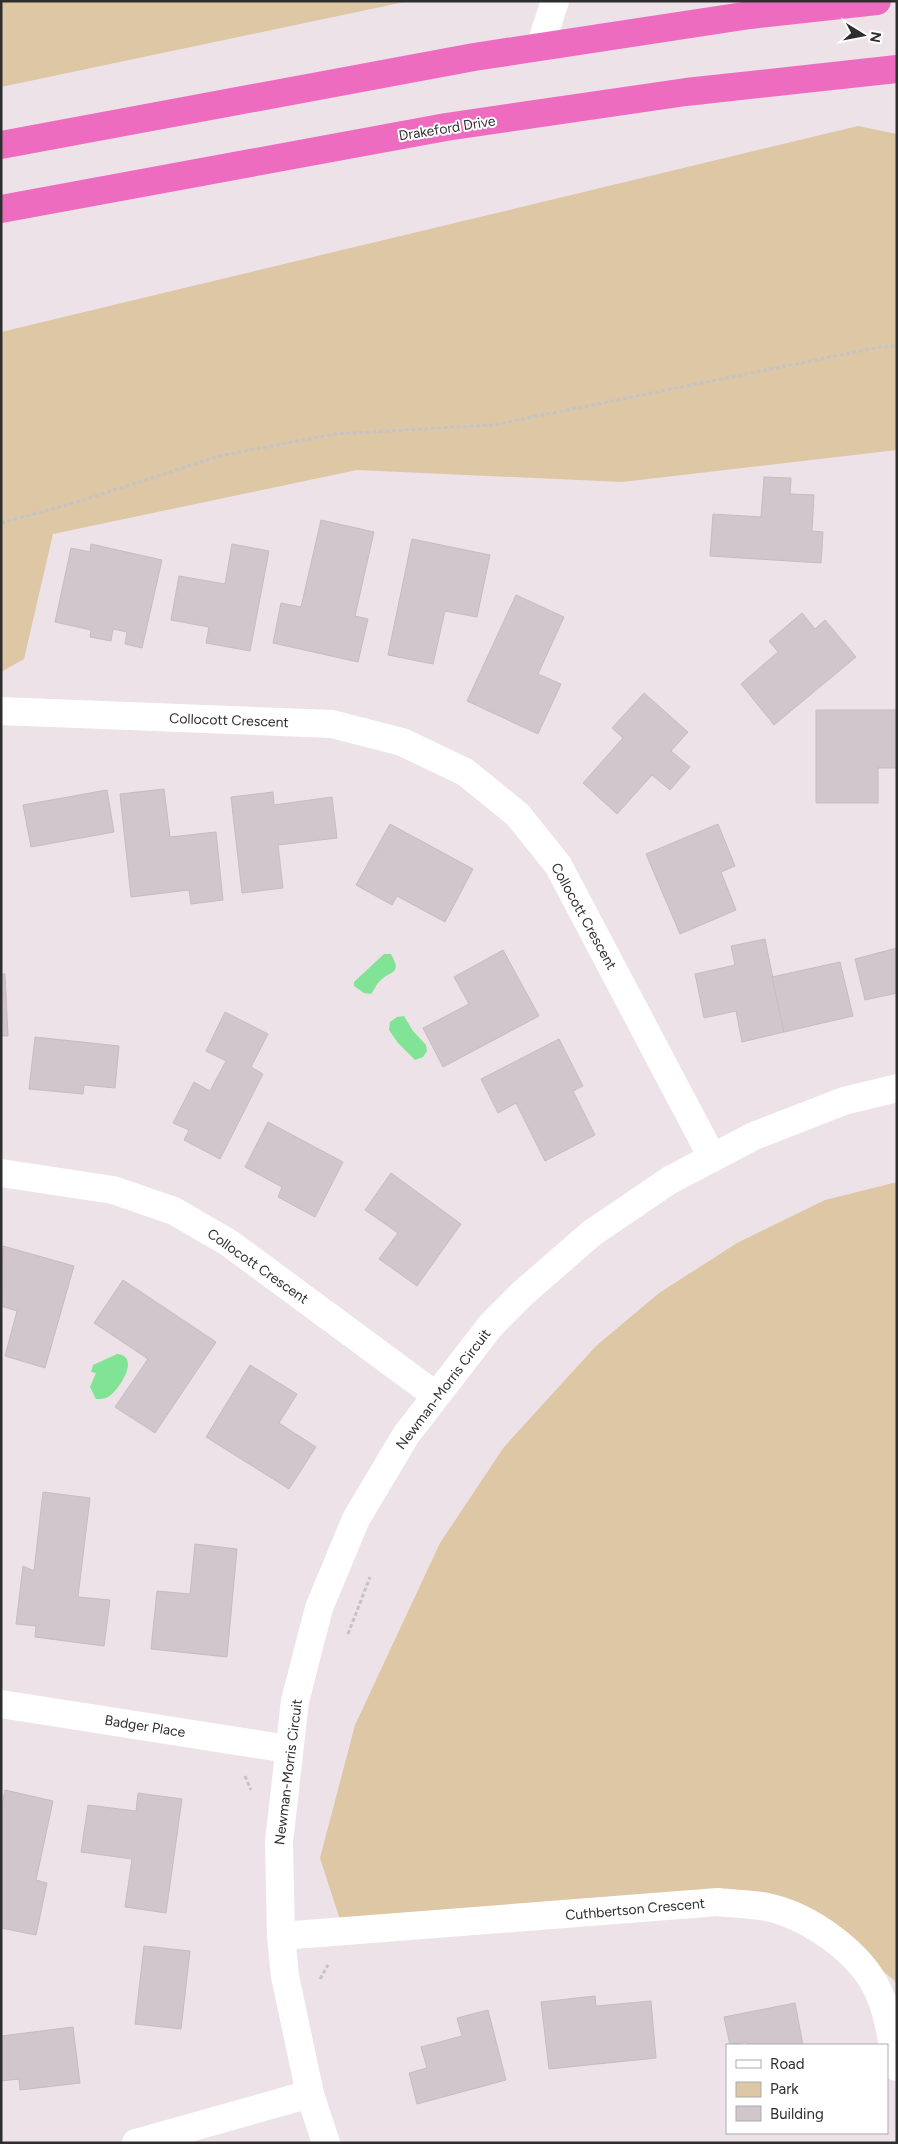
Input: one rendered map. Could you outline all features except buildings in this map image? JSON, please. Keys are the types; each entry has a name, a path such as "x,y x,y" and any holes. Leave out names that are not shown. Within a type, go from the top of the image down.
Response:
{"highway":[{"path":"1,146 56,134 464,59 750,15 877,1"},
{"name":"Drakeford Drive","path":"1,209 446,126 686,92 897,69"}],"street":[{"path":"540,47 555,1"},
{"name":"Collocott Crescent","path":"1,711 332,724 402,742 465,772 518,815 558,865 712,1157"},
{"name":"Newman-Morris Circuit","path":"326,2143 310,2094 286,1976 282,1936 279,1842 288,1749 295,1701 319,1608 356,1519 406,1435 435,1394 491,1325 523,1292 592,1233 670,1180 754,1136 844,1101 897,1088"},
{"name":"Collocott Crescent","path":"1,1172 113,1190 174,1211 229,1243 435,1394"},
{"name":"Badger Place","path":"1,1704 288,1749"},
{"name":"Cuthbertson Crescent","path":"282,1936 718,1902 768,1907 814,1925 852,1954 878,1991 886,2011 897,2067"},
{"path":"136,2143 310,2094"}],"path":[{"path":"1,523 74,503 219,456 335,434 493,425 880,347 897,346"},
{"path":"346,1639 373,1568"}],"green space":[{"path":"1,1 409,1 1,87"},
{"path":"858,126 897,134 897,450 622,482 357,470 53,534 24,659 1,672 1,332"},
{"path":"897,1182 897,1985 894,1980 842,1939 732,1904 344,1932 320,1858 355,1725 440,1543 504,1447 596,1346 659,1293 737,1243 825,1200"}],"shaded area":[{"path":"384,954 391,954 396,965 394,971 379,982 371,994 364,993 354,986 354,982"},
{"path":"404,1016 413,1031 426,1045 427,1051 423,1057 415,1060 398,1043 389,1030 390,1022 397,1017"},
{"path":"117,1354 124,1356 128,1361 126,1374 112,1394 105,1398 96,1399 90,1387 96,1373 91,1372 93,1365"}]}
